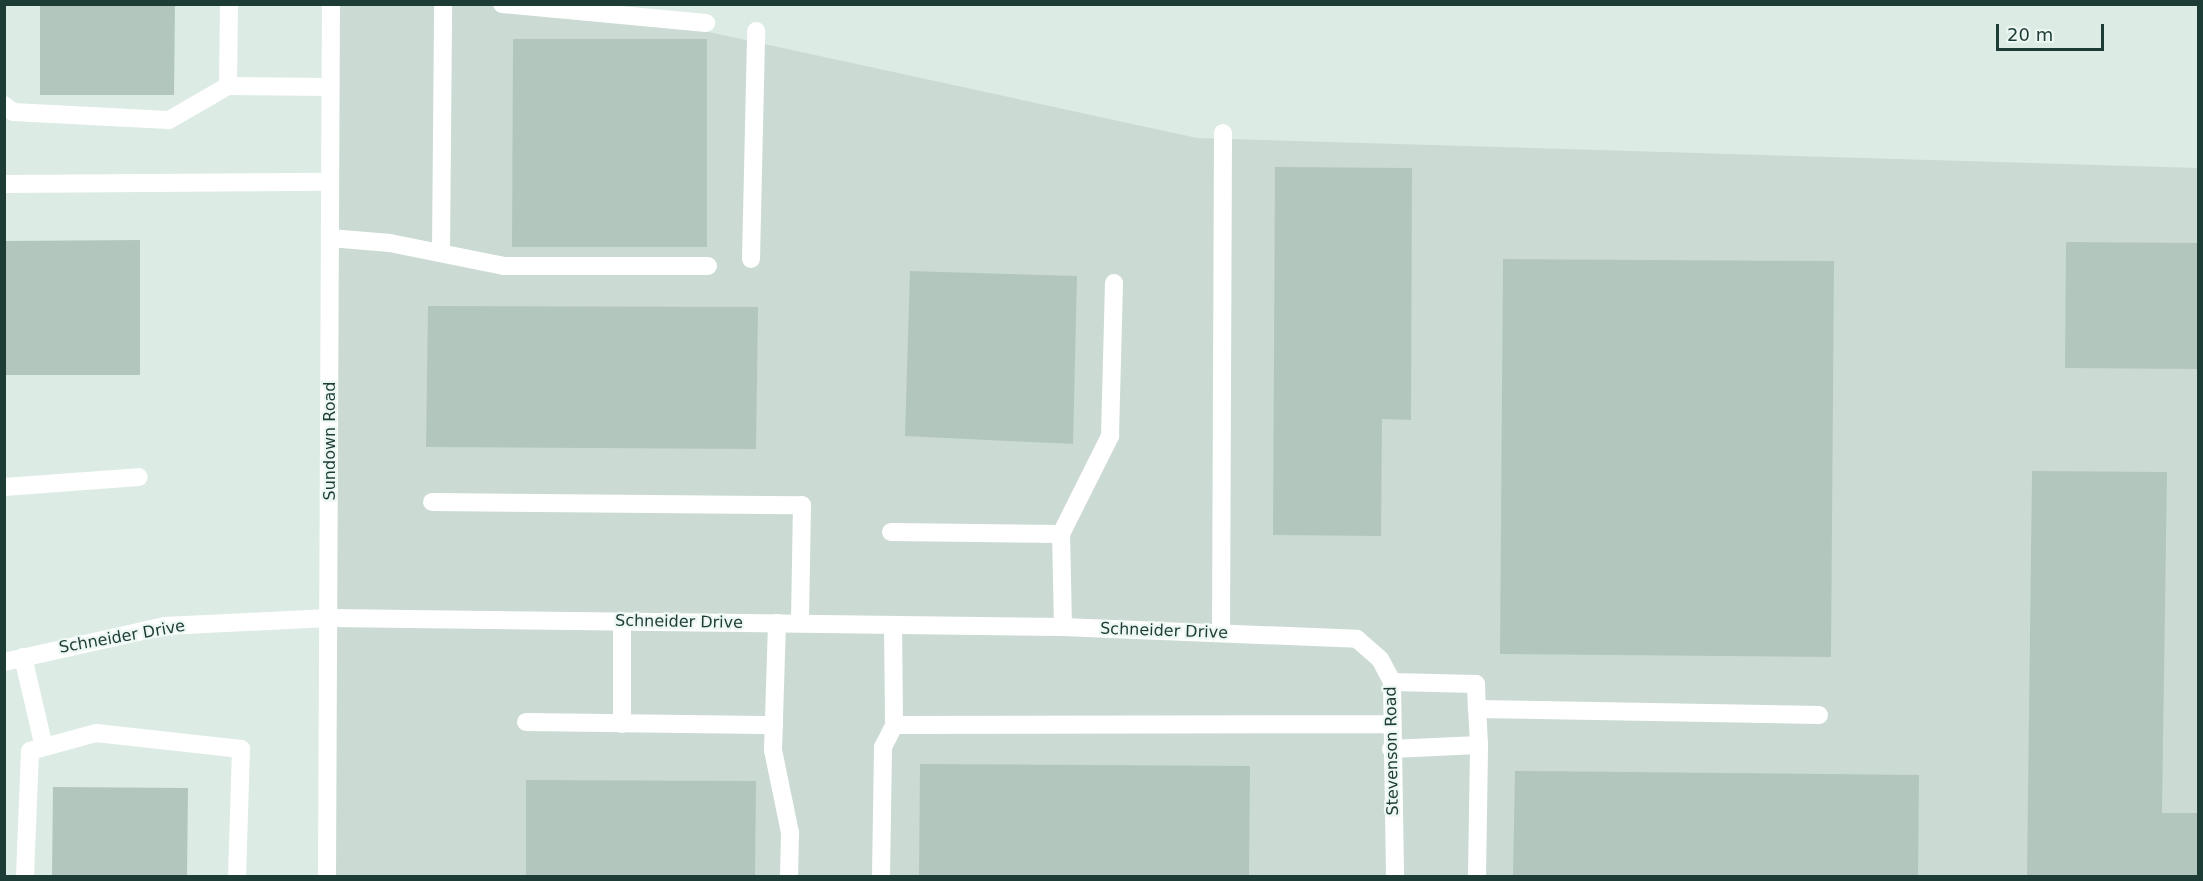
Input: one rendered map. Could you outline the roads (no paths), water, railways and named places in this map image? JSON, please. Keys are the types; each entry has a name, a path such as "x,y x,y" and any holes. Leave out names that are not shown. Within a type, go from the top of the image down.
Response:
{"street":[{"path":"228,86 229,4"},
{"name":"Sundown Road","path":"327,876 331,4"},
{"path":"441,251 443,4"},
{"path":"502,4 705,22"},
{"path":"751,259 756,31"},
{"path":"4,105 13,112 169,120 228,86 330,87"},
{"path":"1221,633 1223,133"},
{"path":"4,184 330,182"},
{"path":"330,238 441,251 504,266 708,266"},
{"path":"1063,627 1061,534 1110,436 1114,283"},
{"path":"4,487 139,477"},
{"path":"432,502 802,505 800,623"},
{"path":"891,532 1061,534"},
{"name":"Schneider Drive","path":"4,662 165,626 329,618 1063,627 1357,639"},
{"path":"622,622 622,724"},
{"path":"777,624 773,750 790,834 789,876"},
{"path":"881,876 883,747 894,725 892,625"},
{"name":"Stevenson Road","path":"1357,639 1380,659 1392,682 1391,749 1395,876"},
{"path":"23,657 44,747"},
{"path":"1392,682 1476,684 1479,745 1477,876"},
{"path":"1477,709 1819,715"},
{"path":"526,722 774,725"},
{"path":"894,725 1392,724"},
{"path":"25,876 30,751 96,733 241,749 237,876"},
{"path":"1391,749 1479,745"}]}
